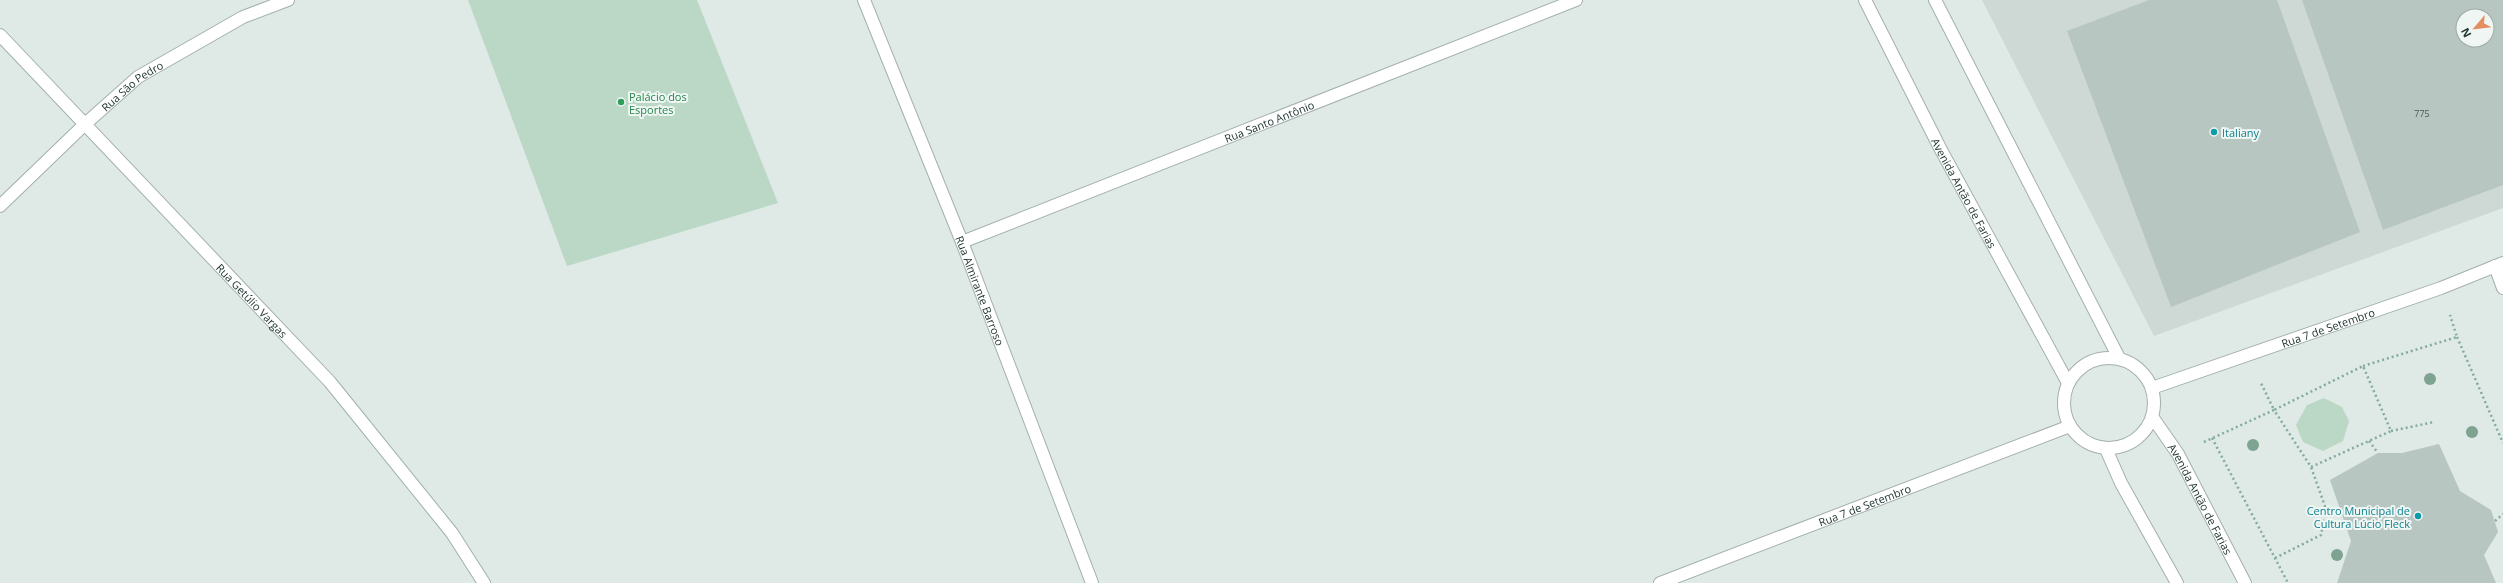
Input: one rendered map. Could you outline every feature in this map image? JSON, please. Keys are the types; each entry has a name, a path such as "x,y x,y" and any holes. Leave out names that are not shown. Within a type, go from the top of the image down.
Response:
{"street":[{"name":"Rua São Pedro","path":"0,206 84,125 138,77 243,17 288,0"},
{"name":"Rua Almirante Barroso","path":"864,0 962,242 1092,583"},
{"name":"Rua Santo Antônio","path":"962,242 1576,0"},
{"name":"Avenida Antão de Farias","path":"1865,0 1940,148 2068,383"},
{"path":"1934,0 2119,358"},
{"name":"Rua Getúlio Vargas","path":"0,35 330,382 452,533 484,583"},
{"path":"2499,264 2503,288"},
{"name":"Rua 7 de Setembro","path":"2152,388 2441,288 2499,264"},
{"path":"2104,358 2119,358 2133,364 2144,374 2152,388 2155,402 2153,418 2146,431 2135,441 2121,448 2106,449 2092,446 2079,438 2070,426 2064,412 2064,397 2068,383 2077,370 2089,362 2104,358"},
{"name":"Avenida Antão de Farias","path":"2153,418 2178,454 2245,583"},
{"name":"Rua 7 de Setembro","path":"1660,583 2070,426"},
{"path":"2106,449 2121,483 2177,583"}],"path":[{"path":"2441,288 2457,337 2503,443"},
{"path":"2178,454 2274,410 2363,366 2457,337"},
{"path":"2248,356 2274,410 2311,467 2326,509 2321,535 2275,558"},
{"path":"2363,366 2390,432"},
{"path":"2311,467 2390,432 2434,422"},
{"path":"2212,438 2288,583"},
{"path":"2369,441 2378,453"},
{"path":"2495,521 2503,514"}],"shaded area":[{"path":"1982,0 2503,0 2503,208 2154,336"}],"green space":[{"name":"Palácio dos Esportes","path":"468,0 697,0 778,203 567,266"},
{"path":"2324,398 2342,407 2349,421 2343,441 2323,451 2303,442 2296,425 2307,405"}],"building":[{"name":"Italiany","path":"2149,0 2277,0 2360,232 2171,307 2067,31"},
{"path":"2302,0 2503,0 2503,185 2383,230"},
{"name":"Centro Municipal de Cultura Lúcio Fleck","path":"2439,444 2460,491 2491,510 2498,532 2484,555 2496,583 2337,583 2351,541 2330,480 2378,453 2402,453"}],"place":[{"name":"Palácio dos Esportes","path":"621,102"},
{"name":"Italiany","path":"2214,132"},
{"name":"Centro Municipal de Cultura Lúcio Fleck","path":"2418,516"}]}
